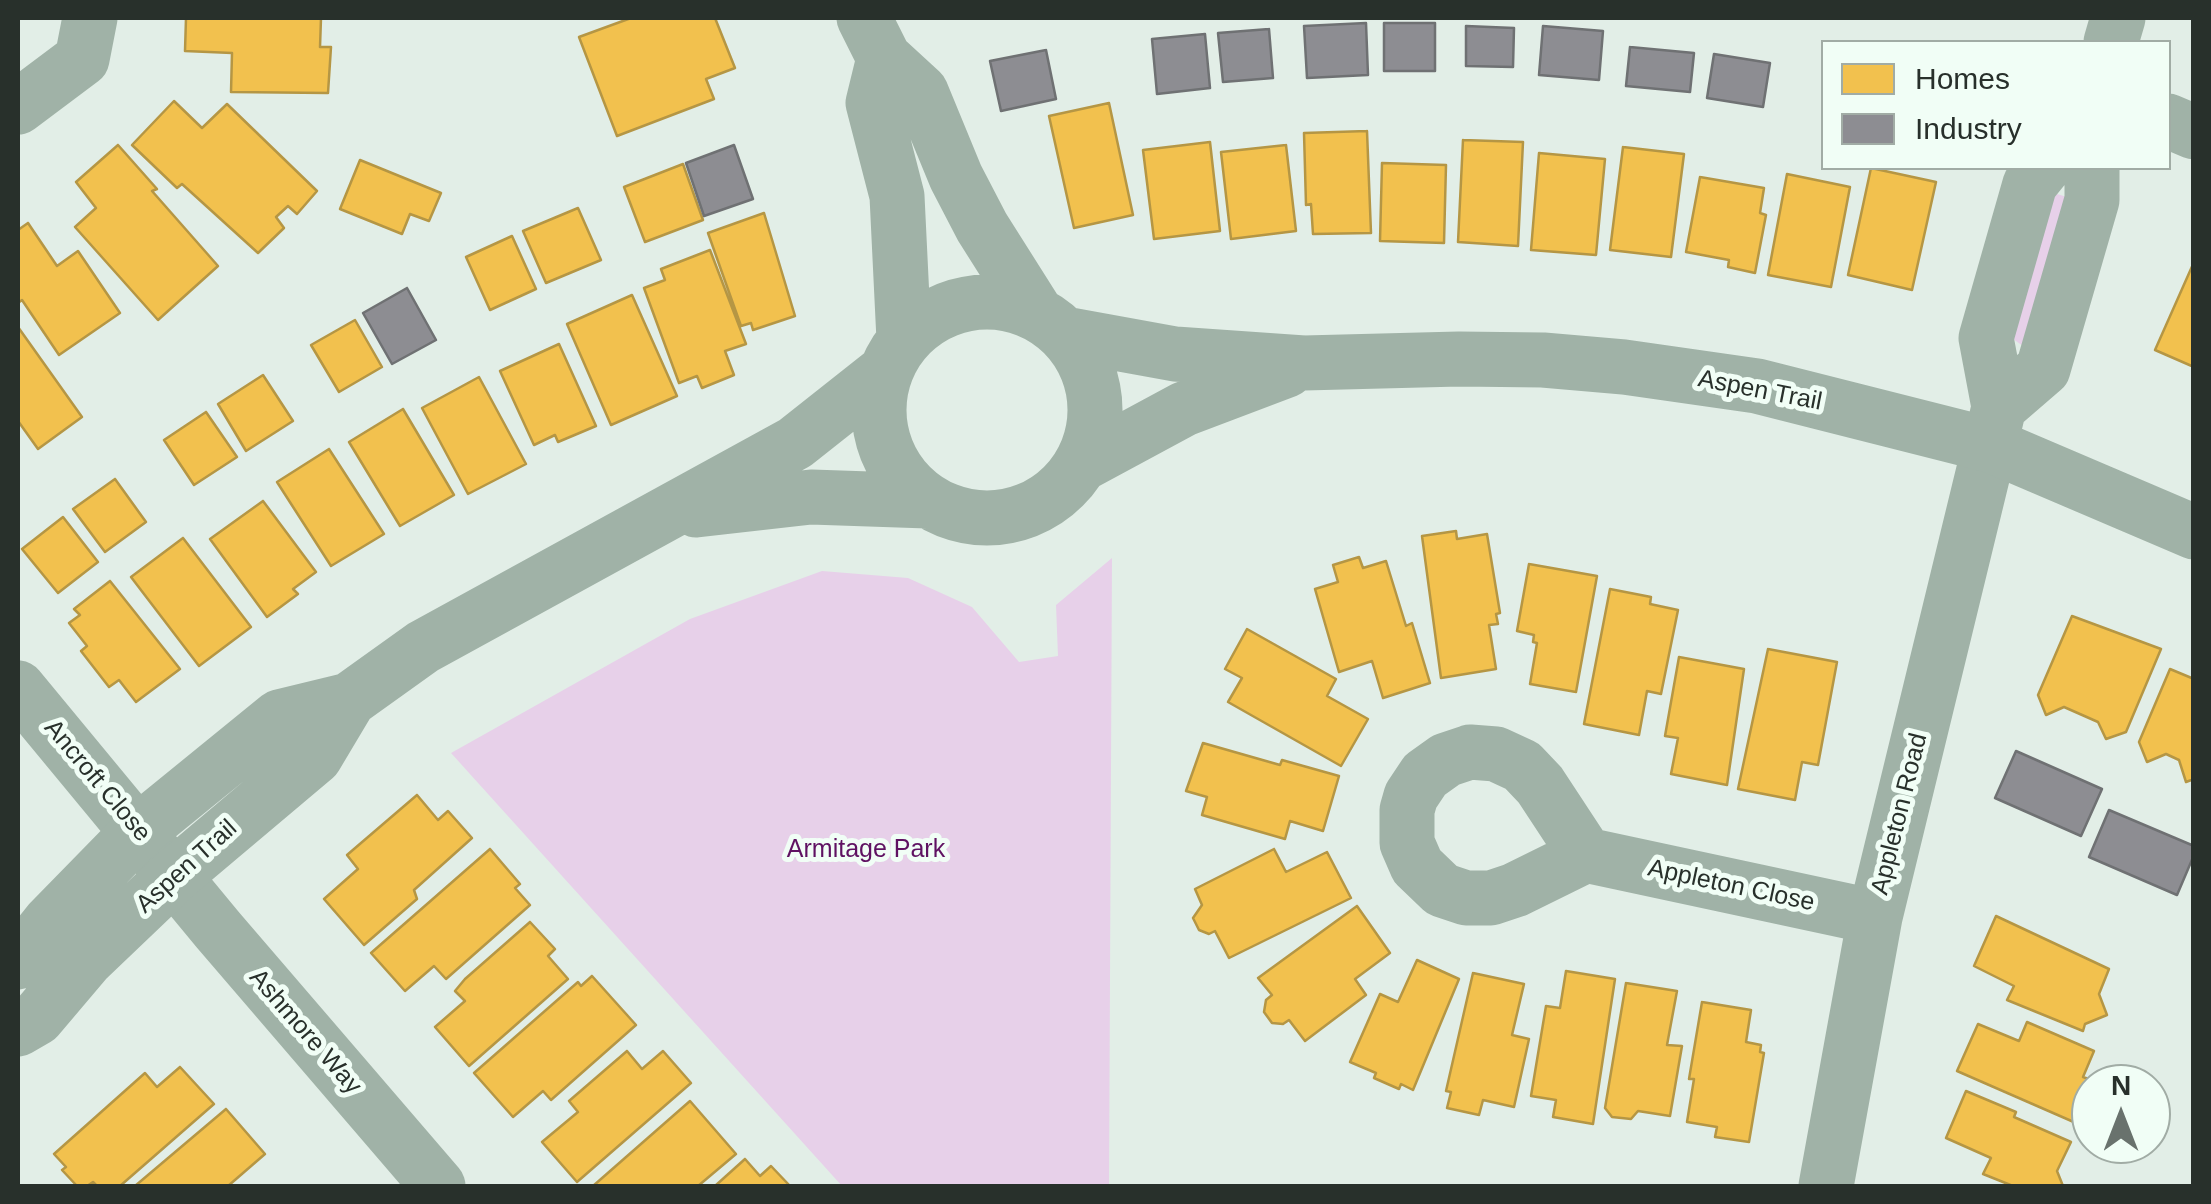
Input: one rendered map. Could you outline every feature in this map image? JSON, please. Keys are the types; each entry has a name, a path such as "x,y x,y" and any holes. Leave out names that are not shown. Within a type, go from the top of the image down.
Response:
{"street":[{"path":"18,107 82,59 90,18"},
{"path":"874,38 921,92 956,177 982,227 1051,324"},
{"path":"874,38 873,104 897,196 895,356 878,408 884,444 902,476 928,502"},
{"path":"1994,426 1986,338 2030,184 2041,170"},
{"path":"1994,426 2044,369 2092,200 2092,170"},
{"name":"Aspen Trail","path":"18,962 50,922 139,831 279,717 349,700 423,647 795,443 895,356 933,316 967,304 1004,303 1051,324 1176,354 1304,363 1460,358 1624,366 1994,426 2194,532"},
{"name":"Aspen Trail","path":"668,513 810,496 928,502 962,516 997,518 1031,510 1060,491 1082,464 1094,431 1095,396 1086,363 1051,324"},
{"name":"Aspen Trail","path":"1082,464 1184,408 1304,363"},
{"name":"Appleton Road","path":"1826,1186 1875,917 1994,426"},
{"name":"Ancroft Close","path":"18,688 175,875"},
{"name":"Aspen Trail","path":"18,1029 37,1018 87,959 175,875 314,756 349,700"},
{"name":"Appleton Close","path":"1586,855 1875,917"},
{"name":"Ashmore Way","path":"175,875 438,1186"}],"green space":[{"path":"2057,194 2067,197 2023,346 2013,339 2051,201"},
{"name":"Armitage Park","path":"1112,558 1109,1186 842,1186 451,753 690,619 822,571 908,578 972,607 1019,662 1058,656 1056,605"}],"building: Homes":[{"path":"186,18 321,18 320,47 331,47 328,93 231,92 232,53 185,51"},
{"path":"631,18 715,18 735,68 706,79 714,99 617,136 579,37"},
{"path":"174,101 202,128 227,104 317,191 297,214 288,206 276,217 284,228 258,253 182,184 177,188 132,145"},
{"path":"1109,103 1133,215 1074,228 1049,116"},
{"path":"1367,131 1371,233 1313,234 1311,204 1306,205 1304,133"},
{"path":"1463,140 1523,142 1518,246 1458,242"},
{"path":"1210,142 1220,231 1154,239 1143,150"},
{"path":"118,145 157,189 152,191 218,266 158,320 75,227 96,208 76,182"},
{"path":"1286,145 1296,231 1231,239 1221,152"},
{"path":"1623,147 1684,154 1671,257 1610,250"},
{"path":"1539,153 1605,159 1596,255 1531,250"},
{"path":"360,160 441,193 429,221 410,214 402,234 340,209"},
{"path":"1382,163 1446,165 1444,243 1380,241"},
{"path":"683,164 703,220 645,242 624,187"},
{"path":"1871,170 1936,182 1912,290 1848,275"},
{"path":"1787,174 1850,187 1831,287 1768,275"},
{"path":"1700,177 1764,188 1760,213 1766,215 1755,273 1728,267 1729,260 1686,252"},
{"path":"578,208 601,260 546,283 523,231"},
{"path":"764,213 795,316 753,330 751,323 741,326 708,233"},
{"path":"28,223 57,266 78,251 120,313 59,355 22,300 18,303 18,230"},
{"path":"512,236 536,289 490,310 466,257"},
{"path":"710,250 746,344 725,351 734,375 702,388 697,376 679,383 644,288 665,280 661,269"},
{"path":"2194,262 2194,367 2155,350"},
{"path":"632,295 677,396 611,425 567,324"},
{"path":"355,320 382,367 339,392 311,345"},
{"path":"18,327 82,417 38,449 18,421"},
{"path":"559,344 596,426 558,442 555,435 534,445 500,371"},
{"path":"263,375 293,421 246,451 218,404"},
{"path":"479,377 526,464 468,494 422,408"},
{"path":"403,409 454,495 400,526 349,442"},
{"path":"206,412 237,457 194,485 164,440"},
{"path":"329,449 384,534 331,566 277,482"},
{"path":"115,479 146,522 105,552 73,509"},
{"path":"263,501 316,572 293,589 298,594 267,617 210,539"},
{"path":"63,517 98,562 58,593 22,549"},
{"path":"1456,531 1457,539 1487,534 1500,613 1496,614 1498,624 1489,625 1496,669 1441,678 1422,536"},
{"path":"183,538 251,627 199,666 131,577"},
{"path":"1359,557 1363,568 1386,561 1406,626 1412,623 1430,683 1383,698 1372,661 1339,672 1315,589 1338,582 1333,565"},
{"path":"1529,564 1597,576 1576,692 1530,684 1537,643 1533,642 1534,635 1517,631"},
{"path":"110,581 180,669 136,702 119,680 109,687 81,651 87,646 69,623 80,615 74,609"},
{"path":"1610,589 1651,597 1650,604 1678,610 1661,694 1647,691 1639,735 1584,724"},
{"path":"2072,616 2161,649 2126,732 2106,739 2098,722 2064,707 2046,715 2038,695"},
{"path":"1247,629 1336,679 1327,696 1368,719 1341,766 1228,702 1242,678 1225,669"},
{"path":"1768,649 1837,662 1818,765 1802,762 1795,800 1738,789"},
{"path":"1679,657 1744,669 1727,785 1671,774 1678,738 1665,736"},
{"path":"2170,669 2194,679 2194,779 2186,782 2179,760 2166,754 2147,762 2139,742"},
{"path":"1203,743 1280,765 1282,760 1339,776 1323,831 1290,821 1285,839 1202,815 1207,797 1186,791"},
{"path":"417,795 438,820 448,811 472,838 414,890 417,899 364,945 324,899 358,869 347,855"},
{"path":"490,849 520,884 515,888 530,905 446,979 434,966 405,991 371,953"},
{"path":"1274,849 1286,872 1327,852 1351,898 1229,958 1215,931 1209,934 1199,930 1193,918 1202,905 1195,889"},
{"path":"1357,906 1390,953 1355,979 1366,995 1305,1041 1289,1020 1272,1023 1264,1012 1266,1000 1272,995 1258,978"},
{"path":"1996,916 2109,969 2099,994 2107,1015 2085,1024 2083,1031 2007,1000 2014,986 1974,966"},
{"path":"530,922 555,949 548,956 568,979 469,1066 435,1027 465,1001 455,991 465,979"},
{"path":"1417,960 1459,979 1413,1090 1401,1084 1399,1089 1350,1062 1380,994 1398,1002"},
{"path":"1566,971 1615,979 1593,1124 1553,1117 1556,1100 1531,1096 1546,1006 1560,1008"},
{"path":"1473,973 1524,984 1512,1035 1529,1039 1514,1107 1483,1100 1479,1115 1447,1108 1451,1092 1446,1091"},
{"path":"592,976 636,1025 551,1100 543,1091 513,1117 474,1073 578,982 581,986"},
{"path":"1626,983 1677,991 1667,1045 1682,1046 1670,1116 1638,1111 1631,1119 1612,1117 1605,1108"},
{"path":"1702,1002 1751,1010 1746,1042 1761,1045 1760,1052 1764,1053 1749,1142 1715,1137 1717,1127 1687,1122 1694,1079 1689,1079"},
{"path":"2027,1022 2094,1051 2088,1064 2071,1064 2071,1121 1957,1071 1978,1024 2019,1041"},
{"path":"627,1051 642,1069 663,1051 691,1083 577,1182 542,1142 578,1112 569,1101"},
{"path":"180,1067 214,1104 120,1186 97,1186 93,1182 77,1186 54,1154 145,1073 157,1087"},
{"path":"1966,1091 2071,1142 2057,1171 2063,1186 2013,1186 1983,1174 1991,1158 1946,1138"},
{"path":"690,1101 736,1154 698,1186 593,1186"},
{"path":"226,1109 265,1154 228,1186 135,1186"},
{"path":"745,1159 760,1176 771,1166 790,1186 715,1186"}],"building: Industry":[{"path":"1366,23 1368,75 1307,78 1304,26"},
{"path":"1384,23 1435,23 1435,71 1384,71"},
{"path":"1466,26 1514,28 1513,67 1466,66"},
{"path":"1543,26 1603,31 1599,80 1539,75"},
{"path":"1269,29 1273,78 1223,82 1218,33"},
{"path":"1205,34 1210,88 1157,94 1152,39"},
{"path":"1630,47 1694,53 1690,92 1626,86"},
{"path":"1046,50 1056,99 1001,111 990,61"},
{"path":"1714,54 1770,63 1763,107 1707,98"},
{"path":"734,145 753,199 704,216 686,163"},
{"path":"407,288 436,340 392,364 363,313"},
{"path":"2016,751 2102,789 2081,836 1995,798"},
{"path":"2109,810 2194,846 2177,895 2089,857"}]}
